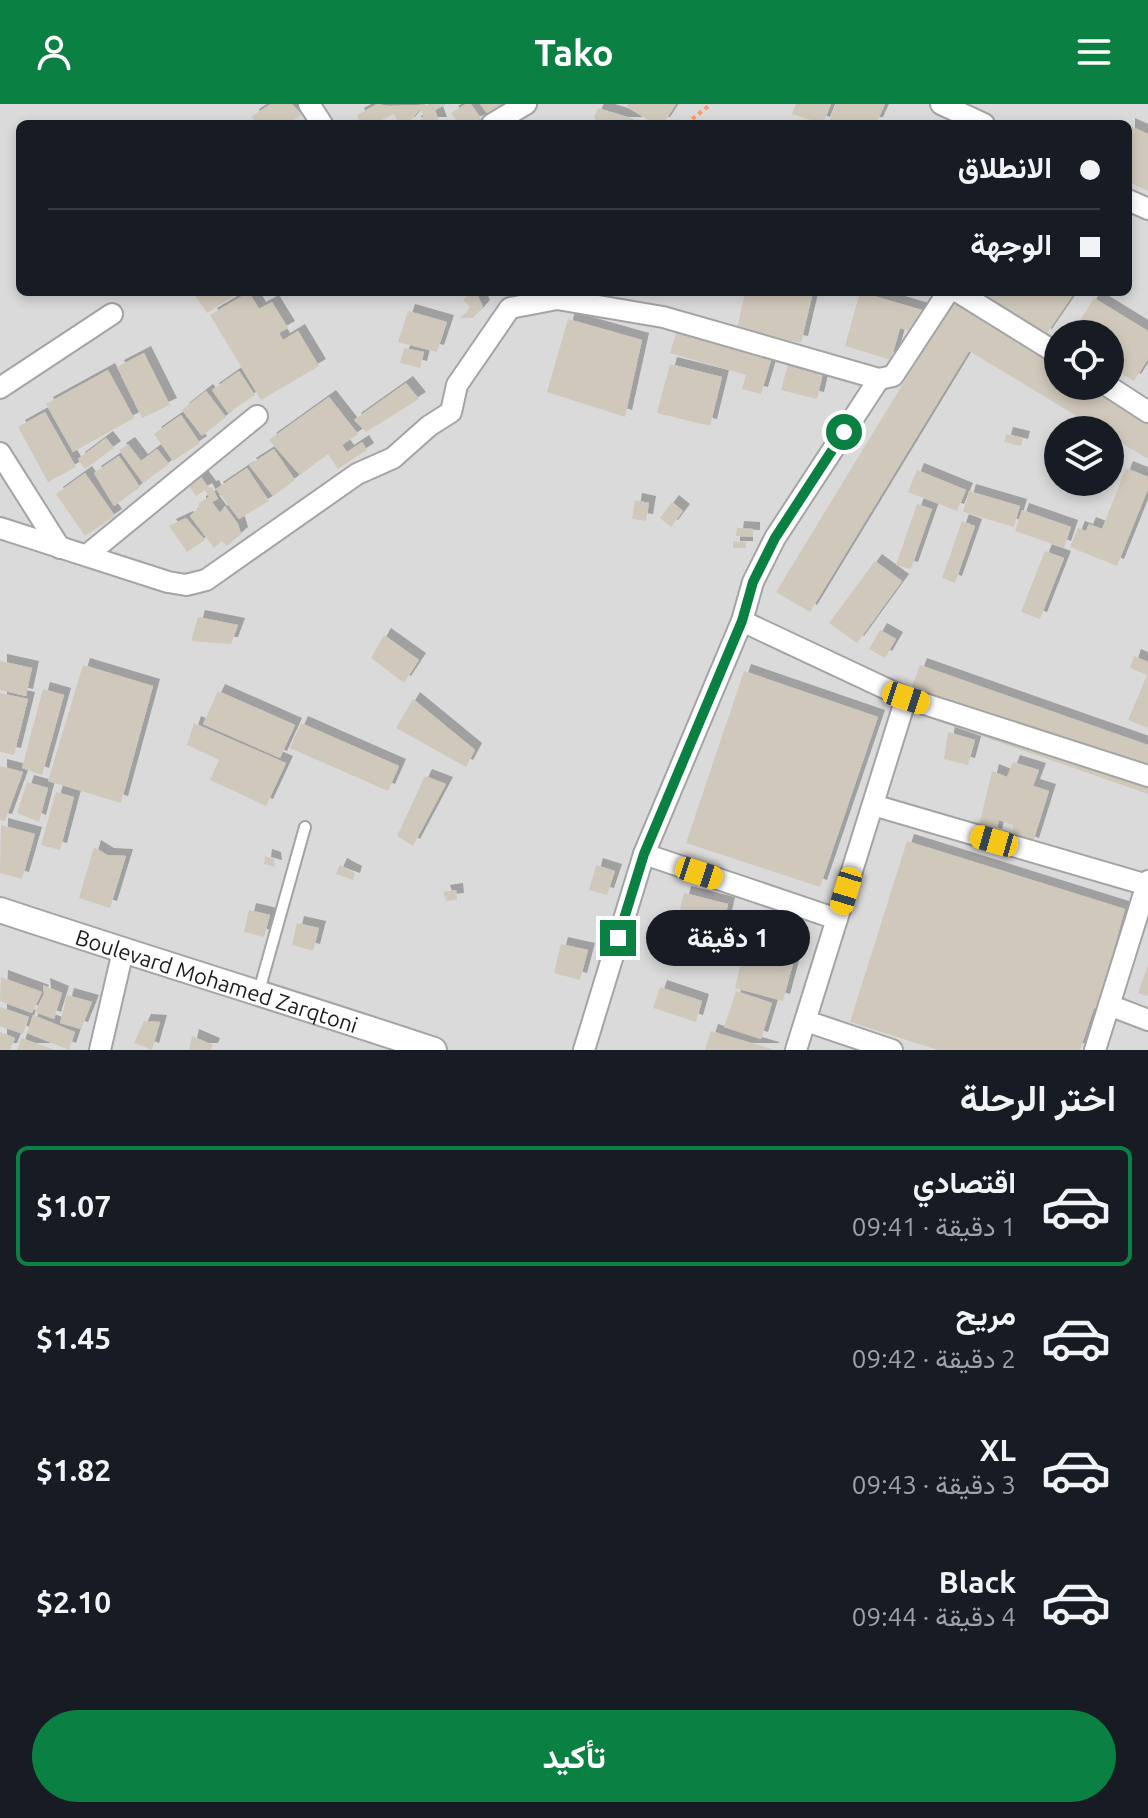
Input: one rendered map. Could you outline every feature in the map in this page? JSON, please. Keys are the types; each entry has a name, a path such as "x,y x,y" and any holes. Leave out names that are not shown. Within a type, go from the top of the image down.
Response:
{"street":[{"path":"499,120 526,104"},
{"path":"941,104 975,120"},
{"path":"0,528 178,585 206,580 357,474 393,458 429,426 451,412 457,385 510,308 557,299 663,317 879,379 893,376 945,296"},
{"path":"964,296 1044,345"},
{"path":"0,388 112,314"},
{"path":"584,1050 644,854 742,621 753,582 775,538 879,379"},
{"path":"1124,396 1148,412"},
{"path":"87,555 257,416"},
{"path":"0,453 60,548"},
{"path":"742,621 906,698 1148,776"},
{"path":"796,1050 906,698"},
{"path":"873,805 1147,883 1140,931 1109,1005 1095,1050"},
{"path":"644,854 837,919"},
{"name":"Boulevard Mohamed Zarqtoni","path":"0,910 123,951 259,991 434,1050"},
{"path":"100,1050 123,951"},
{"path":"1109,1005 1148,1020"},
{"path":"806,1021 892,1050"}],"lane":[{"path":"259,991 305,827"}],"path":[{"path":"691,120 711,104"}],"shaded area":[{"path":"0,104 1148,104 1148,1050 0,1050"}],"building":[{"path":"271,104 292,104 302,115 294,120 254,120 252,116"},
{"path":"377,104 447,104 435,110 439,120 419,120 424,117 420,109 411,120 397,120 394,114 381,120 359,120 357,115"},
{"path":"471,104 482,120 457,120 451,113"},
{"path":"480,104 509,104 489,116"},
{"path":"628,104 676,104 666,120 648,120 627,107"},
{"path":"796,104 831,104 825,120 811,120 792,114"},
{"path":"836,104 885,104 878,120 830,120"},
{"path":"598,108 634,120 596,120"},
{"path":"1132,127 1148,134 1148,191 1132,184"},
{"path":"196,296 234,296 207,313"},
{"path":"242,296 251,296 259,309 272,302 288,328 279,333 283,340 298,331 319,366 261,400 210,315"},
{"path":"468,296 478,296 483,307 473,318 460,318 471,308 463,300"},
{"path":"744,296 812,296 801,343 737,329"},
{"path":"859,296 874,296 922,310 916,333 900,328 891,360 845,346"},
{"path":"985,296 1072,296 1056,320 1044,320 1044,335"},
{"path":"1094,298 1148,331 1148,359 1134,381 1124,375 1124,320 1081,320"},
{"path":"954,300 1044,355 1044,396 969,351 810,612 776,592"},
{"path":"408,311 447,322 437,352 398,342"},
{"path":"568,319 642,340 625,417 547,392"},
{"path":"677,330 772,357 761,394 742,389 746,375 670,353"},
{"path":"404,348 424,352 420,368 400,363"},
{"path":"144,353 170,405 142,418 117,367"},
{"path":"670,364 722,377 710,426 657,413"},
{"path":"788,364 823,373 817,399 781,390"},
{"path":"108,370 134,418 73,452 46,404"},
{"path":"239,371 255,395 228,413 212,390"},
{"path":"406,383 419,399 366,432 354,420"},
{"path":"206,391 226,417 202,436 182,410"},
{"path":"329,397 358,434 342,445 347,452 362,442 367,450 338,469 328,454 300,475 269,440"},
{"path":"1050,400 1120,400 1148,417 1148,459 1124,444 1124,416 1077,416"},
{"path":"45,412 76,467 48,482 18,427"},
{"path":"181,415 200,443 173,461 154,434"},
{"path":"1006,434 1023,438 1021,446 1004,442"},
{"path":"106,438 114,448 85,469 78,459"},
{"path":"128,444 141,461 157,449 169,464 143,483 119,450"},
{"path":"274,449 295,480 273,496 249,465"},
{"path":"119,456 140,487 114,506 94,473"},
{"path":"247,468 269,501 239,519 216,489"},
{"path":"1126,468 1148,477 1148,489 1117,566 1070,547 1078,528 1086,531 1089,524 1102,529 1115,496 1124,496"},
{"path":"917,470 966,490 957,511 908,492"},
{"path":"85,473 115,516 85,536 56,494"},
{"path":"201,477 209,488 212,487 218,499 212,502 220,513 225,506 238,524 241,534 227,546 222,541 214,548 190,516 199,508 199,503 209,497 205,490 196,496 189,486"},
{"path":"969,491 1020,506 1014,527 963,512"},
{"path":"635,500 649,503 646,521 632,519"},
{"path":"672,502 683,511 671,527 660,518"},
{"path":"917,504 932,509 911,569 896,565"},
{"path":"1022,510 1071,527 1064,548 1015,531"},
{"path":"186,518 205,540 187,552 169,526"},
{"path":"962,521 975,526 955,583 942,578"},
{"path":"737,528 753,529 753,537 736,536"},
{"path":"733,541 746,542 746,548 733,548"},
{"path":"1045,551 1064,558 1040,619 1021,612"},
{"path":"875,561 902,581 857,643 829,623"},
{"path":"198,617 238,625 231,644 191,641"},
{"path":"880,630 896,639 885,658 869,649"},
{"path":"384,635 419,660 404,683 371,658"},
{"path":"1134,656 1148,662 1148,728 1128,720 1147,675 1130,668"},
{"path":"0,661 32,668 26,696 0,690"},
{"path":"83,665 153,686 121,803 48,781"},
{"path":"920,665 1148,745 1148,794 904,709"},
{"path":"744,671 878,717 820,887 686,843"},
{"path":"43,689 64,695 42,775 22,768"},
{"path":"218,691 295,725 280,758 203,724"},
{"path":"0,693 28,699 14,755 0,752"},
{"path":"413,699 475,750 466,767 396,728"},
{"path":"194,723 286,763 266,806 210,780 219,760 187,745"},
{"path":"301,723 399,766 388,791 290,748"},
{"path":"948,732 975,740 968,765 944,759"},
{"path":"1013,762 1039,770 1033,786 1049,791 1032,845 1013,838 1013,825 999,820 995,836 978,830 992,771 1007,777"},
{"path":"0,766 23,772 5,821 0,820"},
{"path":"425,776 446,784 413,846 397,836"},
{"path":"27,782 48,788 39,822 17,813"},
{"path":"56,792 74,797 60,850 41,845"},
{"path":"1,825 35,834 22,879 0,873"},
{"path":"907,841 1125,909 1097,1009 1094,1008 1080,1050 938,1050 850,1022"},
{"path":"94,847 107,855 126,856 110,908 79,898"},
{"path":"265,856 274,859 275,867 264,864"},
{"path":"340,865 355,873 353,880 336,874"},
{"path":"596,865 615,871 607,895 589,890"},
{"path":"456,890 457,900 446,901 443,892"},
{"path":"684,893 728,904 721,936 709,934 703,959 670,952"},
{"path":"249,910 270,915 264,937 244,932"},
{"path":"297,923 319,928 313,951 292,945"},
{"path":"561,944 588,950 580,980 554,973"},
{"path":"765,952 794,960 783,1001 735,988 742,957 759,961"},
{"path":"1148,965 1148,996 1138,993"},
{"path":"1,977 42,992 32,1013 0,1001"},
{"path":"43,985 62,993 54,1019 35,1012 44,994"},
{"path":"660,987 702,1001 696,1022 653,1008"},
{"path":"736,991 772,1003 761,1039 724,1027"},
{"path":"67,995 92,1002 81,1029 60,1023"},
{"path":"0,1007 29,1017 23,1034 0,1026"},
{"path":"33,1015 75,1032 69,1050 27,1033"},
{"path":"144,1021 160,1022 152,1050 134,1043"},
{"path":"711,1031 772,1049 772,1050 705,1050"},
{"path":"0,1032 15,1038 10,1050 0,1050"},
{"path":"192,1036 213,1045 211,1050 189,1050"},
{"path":"21,1038 55,1050 17,1050"}],"route":[{"path":"618,938 644,854 742,621 753,582 775,538 844,432"}]}
